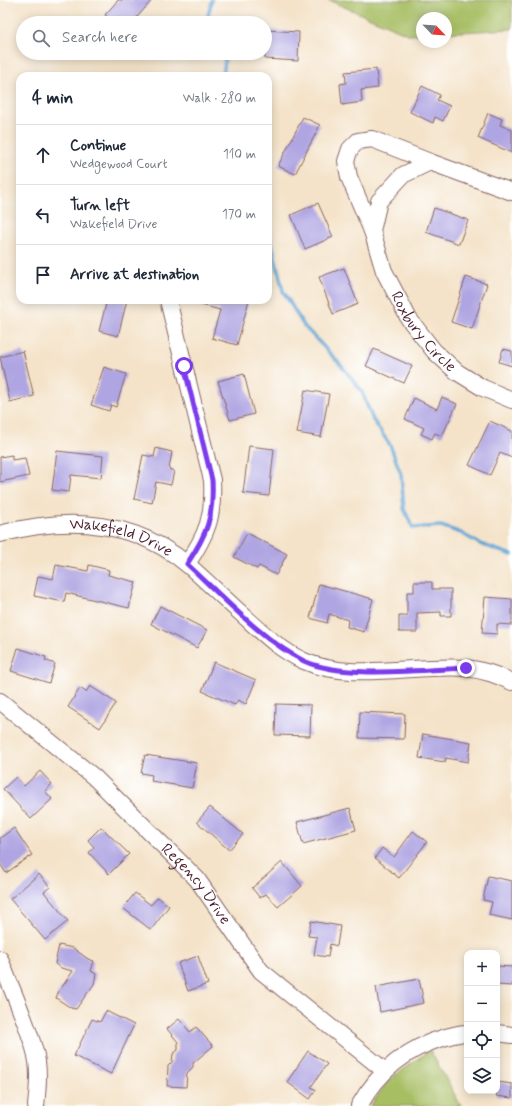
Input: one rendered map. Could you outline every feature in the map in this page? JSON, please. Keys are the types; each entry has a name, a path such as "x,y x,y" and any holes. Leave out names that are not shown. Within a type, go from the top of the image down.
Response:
{"street":[{"name":"Roxbury Circle","path":"512,192 372,139 358,141 350,149 346,161 349,177 372,231 384,272 409,319 434,351 457,372 483,388 512,400"},
{"name":"Roxbury Circle","path":"372,231 379,201 403,175 430,162"},
{"path":"169,304 212,480 213,497 208,526 203,541 187,564"},
{"name":"Wakefield Drive","path":"0,534 41,525 63,523 111,527 150,541 187,564 276,645 305,661 338,670 369,671 466,668 497,675 512,682"},
{"name":"Regency Drive","path":"0,701 94,777 196,879 261,971 385,1071"},
{"path":"0,959 34,1048 38,1068 36,1106"},
{"path":"359,1106 367,1091 385,1071 407,1052 435,1040 464,1033"},
{"path":"500,1033 512,1035"}],"green space":[{"path":"328,0 512,0 512,29 452,33 452,12 416,12 416,34 410,35"},
{"path":"430,1050 461,1106 370,1106 388,1081"}],"building":[{"path":"118,0 152,0 138,16 105,15"},
{"path":"272,30 299,32 298,61 272,59"},
{"path":"376,69 378,88 361,90 362,102 342,105 340,84 346,83 345,72"},
{"path":"422,86 440,95 437,100 450,106 443,121 435,117 433,123 410,112"},
{"path":"488,113 502,119 500,125 512,130 512,153 478,138"},
{"path":"303,117 320,125 295,174 278,166"},
{"path":"318,203 333,237 305,249 291,215"},
{"path":"434,208 468,220 459,244 426,232"},
{"path":"344,268 358,304 333,314 319,277"},
{"path":"466,277 487,284 472,329 451,322"},
{"path":"106,304 126,304 118,336 99,331"},
{"path":"198,304 248,304 237,345 212,338 220,310"},
{"path":"374,349 412,366 404,383 366,366"},
{"path":"503,349 512,351 512,366 499,362"},
{"path":"23,351 34,396 10,402 0,357"},
{"path":"104,367 126,374 116,407 111,405 109,411 91,405"},
{"path":"244,374 254,414 230,420 218,381"},
{"path":"305,390 329,394 321,437 297,433"},
{"path":"442,397 457,404 442,436 435,433 432,439 421,434 424,428 405,419 414,398 437,409"},
{"path":"490,421 512,431 512,458 500,453 490,475 469,465"},
{"path":"249,446 274,449 269,496 243,493"},
{"path":"156,448 172,452 169,469 174,471 171,485 156,482 152,503 134,499 143,455 154,457"},
{"path":"57,451 103,456 101,478 71,475 69,492 52,490"},
{"path":"12,455 12,460 25,458 29,476 0,482 0,457"},
{"path":"247,533 287,554 276,575 259,566 257,569 234,557"},
{"path":"56,565 88,571 89,565 109,570 108,575 136,582 129,608 66,593 64,602 34,596 38,576 53,579"},
{"path":"414,582 432,582 432,589 451,589 451,616 441,616 441,612 417,613 417,632 399,632 399,616 407,616 407,592 414,592"},
{"path":"319,584 373,599 364,632 347,627 348,620 329,614 327,623 310,618"},
{"path":"485,597 512,599 512,625 497,624 497,634 482,633"},
{"path":"160,606 207,630 197,648 151,624"},
{"path":"18,648 46,657 45,660 55,664 49,683 11,671"},
{"path":"214,662 256,680 246,704 238,700 235,705 202,691"},
{"path":"90,686 116,703 100,728 68,707 80,688 86,692"},
{"path":"276,704 311,705 310,736 275,735"},
{"path":"360,712 405,714 404,739 359,738"},
{"path":"423,734 471,742 468,762 446,758 445,762 419,758"},
{"path":"145,755 197,763 192,788 151,781 152,775 141,773"},
{"path":"40,771 52,784 45,791 52,799 31,819 3,789 16,777 24,786"},
{"path":"210,807 243,834 229,850 197,822"},
{"path":"350,808 356,830 303,844 297,822"},
{"path":"101,827 129,854 109,874 89,853 94,847 88,840"},
{"path":"14,828 32,855 6,873 0,864 0,838"},
{"path":"413,831 427,842 399,878 375,858 382,848 394,857"},
{"path":"282,862 302,886 278,907 266,894 260,898 252,888"},
{"path":"39,874 50,887 44,892 68,921 45,940 10,899"},
{"path":"488,876 512,881 512,920 489,915 492,902 483,900"},
{"path":"135,893 151,905 158,897 169,906 151,930 123,908"},
{"path":"311,921 340,926 337,946 330,944 328,957 314,955 317,937 308,936"},
{"path":"59,945 73,948 88,959 94,961 91,971 96,974 94,984 76,1009 71,1008 56,998 73,971 61,968 55,964"},
{"path":"198,956 208,984 188,991 178,963"},
{"path":"500,966 512,967 512,986 500,985"},
{"path":"419,979 424,1003 380,1012 376,987"},
{"path":"106,1011 134,1025 111,1074 74,1056 92,1019 100,1022"},
{"path":"179,1019 190,1032 196,1027 213,1046 193,1063 193,1067 187,1073 186,1087 167,1086 168,1066 172,1062 173,1054 178,1050 178,1042 167,1029"},
{"path":"308,1051 327,1064 311,1087 316,1090 310,1099 287,1082"},
{"path":"500,1082 512,1084 512,1098 496,1096 496,1094 500,1094"}],"waterway":[{"path":"208,16 212,0"},
{"path":"223,72 225,60"},
{"path":"272,244 283,291 304,326 340,364 361,390 373,420 390,445 401,474 404,509 413,528 441,526 461,533 480,544 512,555"}],"route":[{"path":"184,366 212,480 213,497 208,526 203,541 187,564 276,645 305,661 338,670 369,671 466,668"}]}
